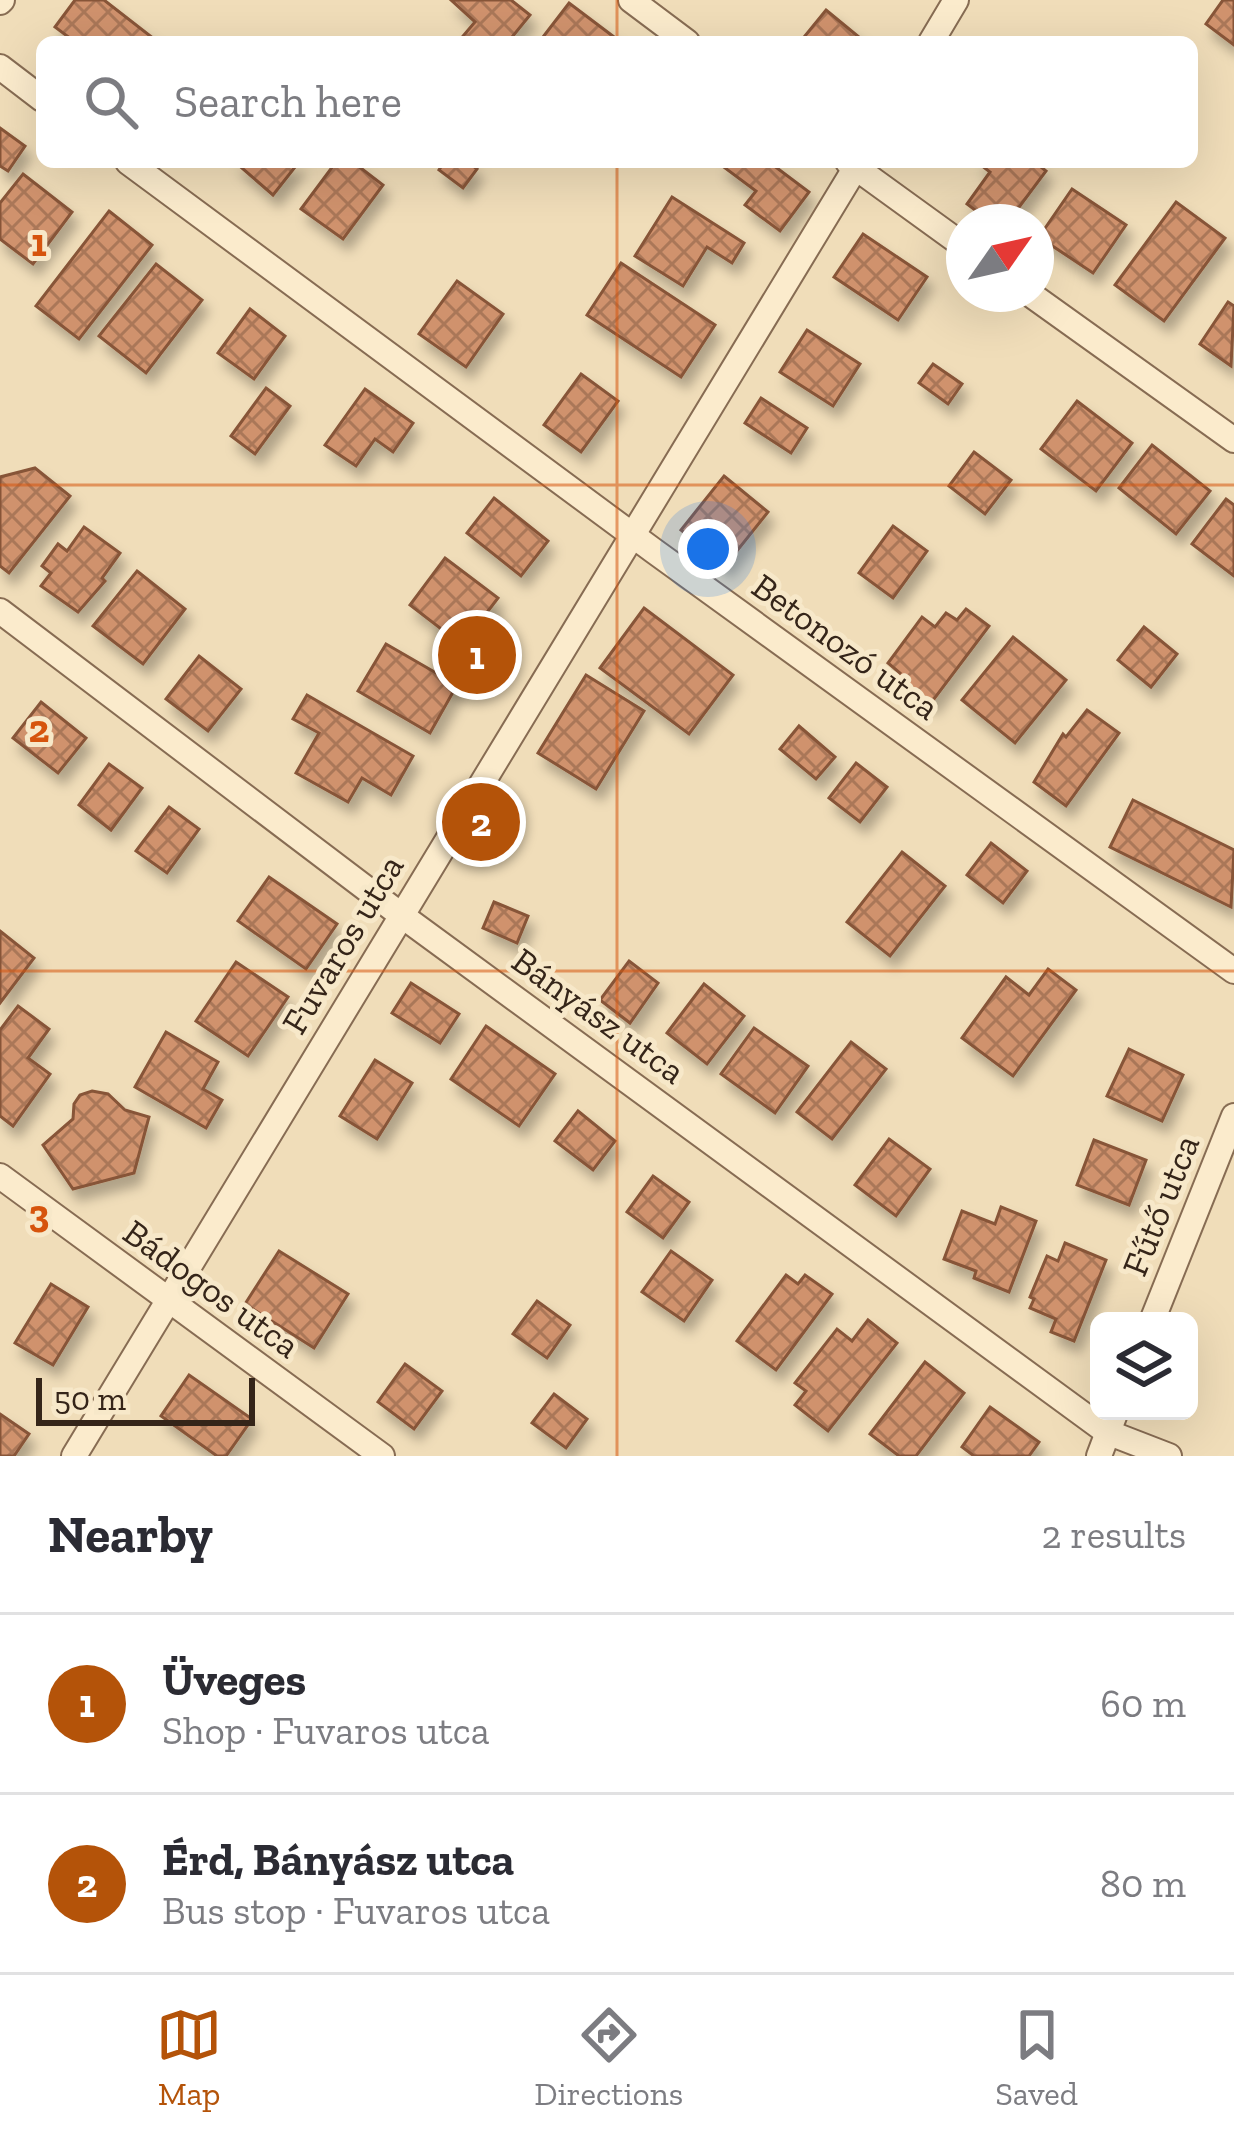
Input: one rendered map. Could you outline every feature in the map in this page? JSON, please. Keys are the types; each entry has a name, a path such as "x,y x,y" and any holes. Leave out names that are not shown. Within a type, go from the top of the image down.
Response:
{"street":[{"path":"631,0 679,36"},
{"path":"935,36 956,0"},
{"path":"0,68 36,94"},
{"name":"Betonozó utca","path":"136,168 1234,970"},
{"name":"Fuvaros utca","path":"74,1456 634,536 852,168"},
{"path":"859,168 946,233"},
{"path":"1054,311 1234,440"},
{"name":"Bányász utca","path":"0,611 401,914 1107,1433 1169,1456"},
{"name":"Fűtő utca","path":"1156,1312 1234,1116"},
{"name":"Bádogos utca","path":"0,1176 382,1456"}],"building":[{"path":"75,0 104,0 150,36 67,36 55,27"},
{"path":"451,0 511,0 530,15 513,36 463,36 475,22"},
{"path":"1223,0 1234,0 1234,45 1206,24"},
{"path":"569,3 613,36 544,36"},
{"path":"826,10 858,36 805,36"},
{"path":"0,128 25,146 8,171 0,166"},
{"path":"242,168 294,168 273,195"},
{"path":"332,168 361,168 383,185 343,239 301,209"},
{"path":"440,168 477,169 463,188"},
{"path":"725,168 777,168 809,192 780,231 745,205 756,191"},
{"path":"985,168 1046,171 1021,204 967,204 990,172"},
{"path":"23,174 72,212 33,264 0,239 0,203"},
{"path":"1072,189 1126,225 1093,273 1054,247 1054,215"},
{"path":"672,197 744,243 732,263 707,247 683,286 635,256"},
{"path":"1176,202 1225,238 1164,321 1115,285"},
{"path":"109,211 152,245 79,339 36,306"},
{"path":"863,234 927,277 898,320 834,277"},
{"path":"621,263 715,325 681,377 587,315"},
{"path":"156,264 202,300 146,373 99,336"},
{"path":"457,281 503,314 466,367 419,334"},
{"path":"1228,302 1234,306 1231,366 1200,344"},
{"path":"250,309 285,336 254,379 218,353"},
{"path":"807,330 860,364 833,406 780,372"},
{"path":"933,364 962,384 948,404 919,383"},
{"path":"581,374 618,401 581,452 544,425"},
{"path":"266,388 290,406 255,454 231,436"},
{"path":"365,389 413,423 393,452 375,439 356,466 325,445"},
{"path":"761,398 807,428 791,453 745,423"},
{"path":"1077,401 1132,443 1096,491 1041,449"},
{"path":"1152,445 1210,491 1176,534 1119,488"},
{"path":"974,452 1011,480 985,514 949,486"},
{"path":"35,468 70,496 9,573 0,566 0,477"},
{"path":"724,476 768,512 725,566 681,530"},
{"path":"494,498 548,541 521,576 467,533"},
{"path":"1226,499 1234,505 1234,576 1192,544"},
{"path":"893,526 927,551 893,598 859,573"},
{"path":"84,527 120,553 102,578 105,581 78,612 41,586 51,573 42,566 58,544 67,551"},
{"path":"445,558 498,598 462,645 410,605"},
{"path":"137,571 185,609 143,664 93,626"},
{"path":"644,608 733,675 689,734 600,668"},
{"path":"966,609 989,626 931,703 897,678 900,673 888,663 922,617 935,627 946,613 957,620"},
{"path":"1144,627 1177,654 1151,687 1118,660"},
{"path":"478,636 496,650 476,675 458,661"},
{"path":"1013,637 1066,680 1015,743 962,700"},
{"path":"386,644 457,685 430,733 358,691"},
{"path":"199,656 241,689 208,731 166,699"},
{"path":"586,675 644,711 596,789 538,753"},
{"path":"307,695 413,756 391,795 362,778 348,802 296,773 319,733 293,719"},
{"path":"41,702 86,738 58,773 13,738"},
{"path":"1087,710 1119,733 1066,806 1034,782 1063,734 1066,737"},
{"path":"799,726 835,757 816,779 780,749"},
{"path":"856,763 887,787 860,822 829,798"},
{"path":"109,764 142,788 111,830 79,805"},
{"path":"1133,800 1234,850 1231,907 1110,847"},
{"path":"169,807 199,829 167,873 136,851"},
{"path":"991,843 1027,871 1003,903 967,875"},
{"path":"902,852 945,886 890,956 847,922"},
{"path":"269,877 337,924 306,969 238,921"},
{"path":"494,902 528,916 517,943 483,928"},
{"path":"0,931 34,958 0,1003"},
{"path":"629,961 658,983 630,1023 600,1000"},
{"path":"236,962 288,997 248,1056 196,1021"},
{"path":"1048,969 1076,990 1013,1076 962,1038 1006,977 1029,995"},
{"path":"411,983 459,1014 440,1043 392,1013"},
{"path":"704,984 744,1016 707,1064 667,1033"},
{"path":"18,1006 49,1029 28,1058 50,1074 13,1126 0,1116 0,1030"},
{"path":"486,1026 555,1074 519,1126 451,1079"},
{"path":"754,1028 808,1066 775,1113 721,1074"},
{"path":"166,1032 218,1062 203,1089 222,1100 206,1128 135,1087"},
{"path":"851,1042 886,1069 832,1139 797,1112"},
{"path":"1129,1049 1183,1075 1162,1121 1107,1096"},
{"path":"375,1060 412,1083 377,1139 340,1116"},
{"path":"108,1094 125,1110 149,1117 134,1173 73,1189 43,1145 73,1119 80,1095"},
{"path":"578,1111 615,1141 593,1170 555,1141"},
{"path":"889,1139 930,1169 896,1216 855,1185"},
{"path":"1094,1140 1146,1160 1129,1205 1077,1185"},
{"path":"653,1176 689,1202 663,1238 627,1212"},
{"path":"1001,1207 1036,1221 1009,1292 974,1278 976,1271 944,1259 962,1211 995,1224"},
{"path":"1065,1243 1106,1260 1074,1341 1051,1332 1056,1319 1030,1308 1047,1256 1058,1261"},
{"path":"279,1251 348,1294 314,1348 245,1304"},
{"path":"671,1251 712,1280 684,1321 642,1292"},
{"path":"786,1275 798,1284 805,1275 832,1294 776,1370 737,1341"},
{"path":"51,1284 88,1307 53,1365 15,1343"},
{"path":"537,1301 570,1325 547,1358 513,1334"},
{"path":"868,1320 897,1343 828,1431 795,1405 806,1391 795,1383 837,1329 852,1341"},
{"path":"925,1362 964,1393 916,1456 899,1456 870,1434"},
{"path":"405,1364 442,1391 414,1429 378,1402"},
{"path":"189,1375 252,1419 226,1456 217,1456 161,1416"},
{"path":"554,1394 587,1419 566,1448 532,1423"},
{"path":"990,1407 1039,1442 1029,1456 974,1456 962,1447"},
{"path":"0,1414 29,1434 14,1456 0,1456"}],"place":[{"name":"Üveges","path":"477,655"},
{"name":"Érd, Bányász utca","path":"481,822"}]}
